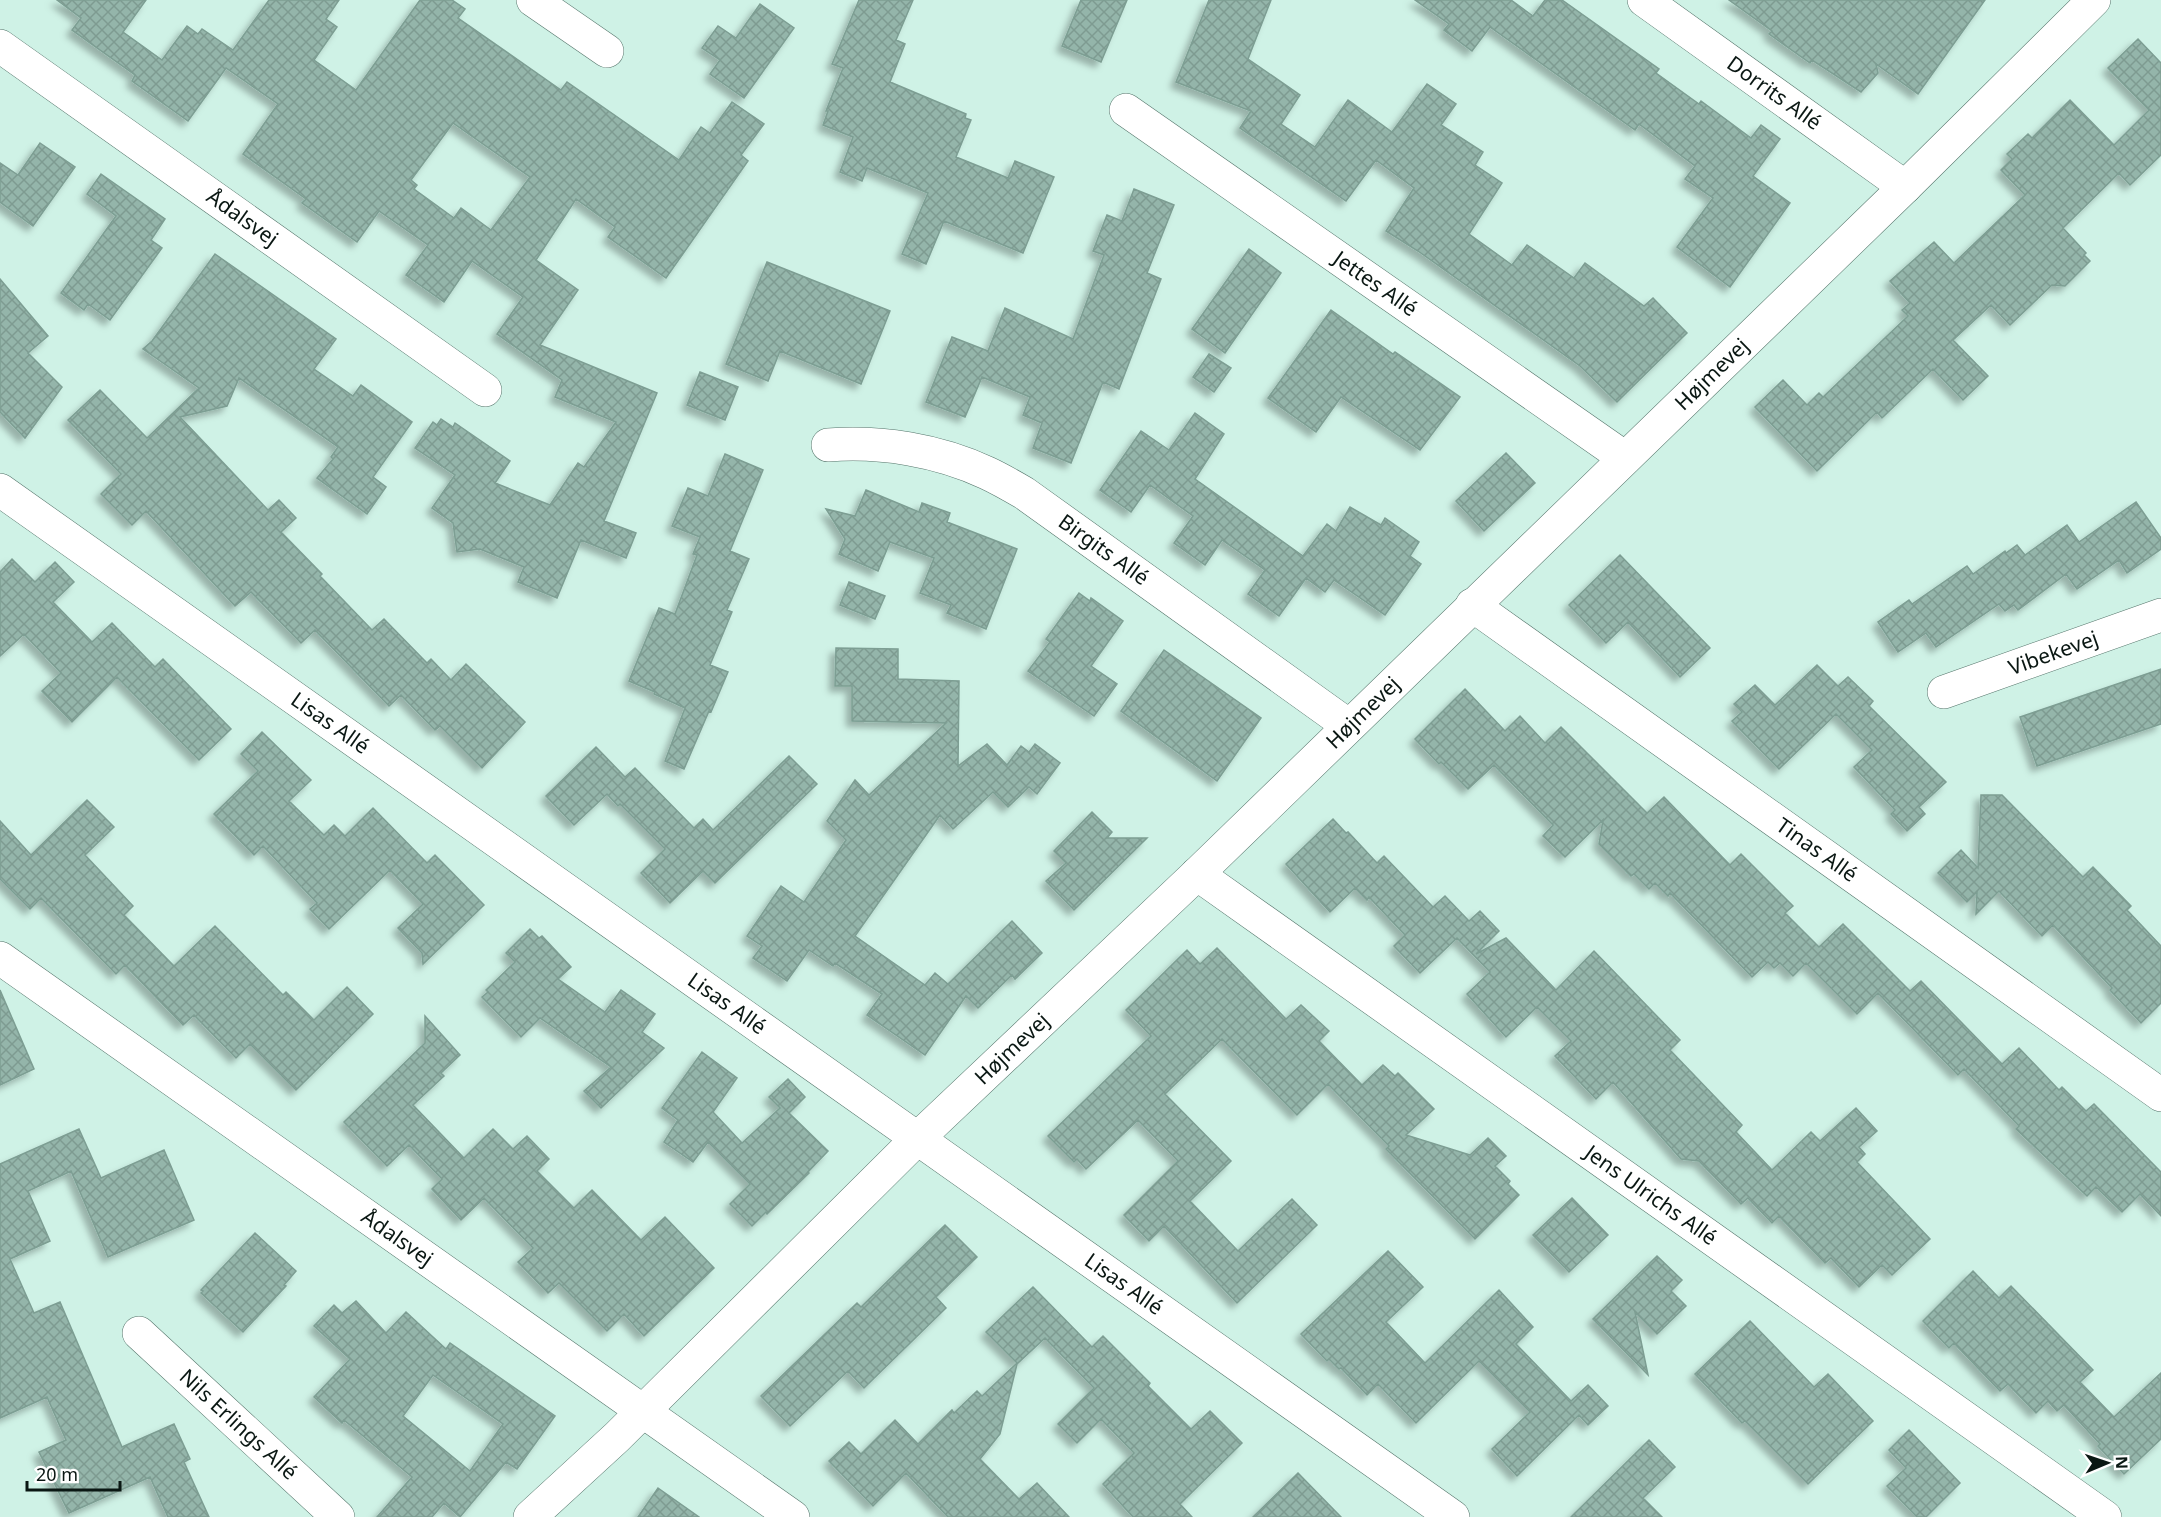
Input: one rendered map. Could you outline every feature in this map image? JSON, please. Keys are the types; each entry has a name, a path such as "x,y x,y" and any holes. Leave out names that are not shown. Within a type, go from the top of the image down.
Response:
{"street":[{"path":"533,0 606,51"},
{"name":"Dorrits Allé","path":"1644,0 1905,187"},
{"name":"Højmevej","path":"642,1411 918,1138 1197,874 1905,187 2088,4"},
{"name":"Ådalsvej","path":"0,46 485,390"},
{"name":"Jettes Allé","path":"1126,110 1625,458"},
{"name":"Birgits Allé","path":"828,445 854,443 899,447 942,457 986,472 1024,493 1349,726"},
{"name":"Lisas Allé","path":"0,490 1453,1517"},
{"name":"Tinas Allé","path":"1472,605 2161,1095"},
{"name":"Vibekevej","path":"1944,692 2161,615"},
{"name":"Jens Ulrichs Allé","path":"1197,874 2105,1517"},
{"name":"Ådalsvej","path":"0,958 793,1517"},
{"name":"Nils Erlings Allé","path":"138,1333 338,1517"},
{"path":"530,1517 642,1411"}],"building":[{"path":"57,0 146,0 123,32 162,60 187,26 198,34 202,29 233,50 269,0 339,0 326,19 337,27 314,60 356,90 420,0 452,0 465,9 458,18 561,90 567,82 679,160 701,127 710,133 732,102 764,124 741,155 748,161 666,278 608,237 615,227 576,199 536,260 578,290 540,345 657,393 604,521 636,533 626,558 581,540 557,598 518,582 524,567 480,549 457,552 453,523 432,508 455,475 415,448 433,422 437,425 441,419 453,427 455,423 510,461 495,483 550,505 578,463 584,467 616,422 555,397 562,380 497,334 523,297 472,261 444,302 406,275 428,245 379,211 357,242 302,203 306,199 243,154 278,104 226,68 188,121 132,81 135,75 72,30 81,18","holes":["453,123 530,177 491,230 461,208 454,218 414,189 417,185 411,180"]},
{"path":"859,0 913,0 896,40 905,44 890,82 966,114 965,118 971,120 956,157 1008,178 1015,161 1054,177 1023,253 944,221 926,264 902,254 928,193 867,168 862,181 840,172 853,137 823,125 828,111 826,111 843,68 832,64"},
{"path":"1081,0 1127,0 1101,62 1062,46"},
{"path":"1209,0 1271,0 1248,59 1300,95 1281,124 1315,147 1348,100 1392,132 1427,84 1456,104 1441,125 1483,152 1475,165 1502,183 1469,234 1512,265 1527,245 1574,278 1585,263 1644,306 1653,298 1687,333 1617,402 1580,366 1418,251 1386,231 1414,188 1376,160 1346,201 1240,128 1251,111 1176,82"},
{"path":"1415,0 1511,0 1533,16 1545,0 1562,0 1659,69 1656,73 1699,104 1701,101 1751,138 1761,125 1780,139 1753,176 1790,203 1730,287 1677,247 1713,198 1685,179 1695,166 1639,124 1635,130 1490,27 1472,51 1444,30 1449,24"},
{"path":"1729,0 1985,0 1918,94 1876,64 1878,73 1861,92 1812,60 1810,63 1769,34 1772,31"},
{"path":"760,4 794,28 744,98 710,74 720,60 702,48 718,26 736,38"},
{"path":"2138,39 2161,63 2161,155 2130,185 2119,173 2063,228 2086,253 2084,255 2090,261 2065,286 2052,285 2010,325 1991,305 1953,340 1988,376 1963,400 1933,369 1882,418 1877,412 1817,471 1755,407 1783,380 1807,405 1819,393 1823,397 1908,316 1902,310 1910,303 1890,281 1934,242 1954,263 2025,195 2001,170 2012,159 2007,154 2028,134 2032,138 2070,100 2114,145 2149,110 2108,68"},
{"path":"40,143 75,167 33,226 0,202 0,163 18,175"},
{"path":"101,174 165,219 151,240 162,248 110,320 88,304 84,310 61,293 116,216 87,194"},
{"path":"1134,189 1174,205 1147,273 1161,279 1119,389 1103,382 1071,463 1033,448 1042,423 1023,415 1030,397 982,377 965,417 926,402 952,337 988,351 1005,308 1073,339 1104,255 1093,251 1107,215 1122,221"},
{"path":"1249,249 1281,273 1225,353 1192,329"},
{"path":"215,254 336,339 314,369 353,396 361,385 412,422 373,477 386,487 367,514 317,478 333,459 331,457 338,447 239,378 227,406 180,417 268,510 279,500 296,518 281,532 372,630 384,619 427,663 431,659 451,680 466,664 525,722 482,768 440,726 435,730 401,695 389,706 315,630 301,643 251,592 235,606 146,511 132,525 101,494 121,474 68,420 100,390 147,438 199,388 143,349 152,341"},
{"path":"767,262 890,311 861,384 780,351 768,381 726,364"},
{"path":"0,279 48,336 28,353 62,387 25,438 0,412"},
{"path":"1331,310 1393,354 1395,352 1460,397 1420,450 1341,397 1316,432 1268,398"},
{"path":"1209,354 1231,368 1214,392 1193,377"},
{"path":"700,372 738,387 725,420 687,405"},
{"path":"1195,413 1224,434 1195,479 1303,556 1327,524 1336,531 1350,507 1381,525 1385,518 1419,542 1410,556 1421,564 1385,615 1334,580 1325,592 1306,578 1279,616 1248,594 1265,570 1222,540 1205,565 1174,543 1193,516 1150,485 1131,512 1100,490 1141,431 1169,450"},
{"path":"1506,453 1535,483 1484,531 1456,501"},
{"path":"725,454 763,470 730,551 749,559 727,610 732,612 710,665 728,672 684,769 665,761 685,708 629,681 659,608 675,614 697,555 693,554 700,537 672,526 688,488 708,496"},
{"path":"866,490 919,512 922,503 950,513 947,522 1017,549 986,629 947,613 951,605 920,593 934,558 890,542 878,571 839,554 845,539 826,509 855,516"},
{"path":"2136,502 2161,538 2161,549 2127,573 2119,560 2077,589 2066,574 2018,610 2014,605 2005,611 1999,604 1936,647 1926,633 1898,652 1878,622 1909,600 1912,604 1967,566 1973,574 2017,545 2025,555 2067,525 2079,542"},
{"path":"1620,555 1710,648 1680,677 1628,622 1606,643 1569,605"},
{"path":"12,559 35,582 55,562 74,582 53,602 92,642 112,623 155,667 163,659 231,729 199,760 117,677 72,722 42,691 61,673 24,634 0,656 0,572"},
{"path":"849,582 885,596 875,619 840,605"},
{"path":"1079,593 1090,601 1091,598 1123,621 1091,666 1117,684 1094,716 1028,671 1050,642 1046,639"},
{"path":"836,648 898,649 898,679 959,681 958,766 987,744 1007,765 1021,746 1029,752 1035,744 1060,763 1037,794 1029,787 1008,807 993,792 953,829 940,815 855,936 925,985 935,973 948,984 1012,921 1042,953 1015,979 1012,975 978,1008 966,996 925,1055 867,1015 882,994 835,963 833,966 809,950 787,981 753,958 762,946 747,936 781,886 804,902 846,840 827,821 855,780 869,795 946,723 852,721 852,686 835,686"},
{"path":"1164,650 1261,718 1217,781 1121,711"},
{"path":"1817,665 1838,686 1848,677 1873,701 1869,706 1946,782 1919,807 1925,814 1907,831 1891,814 1895,810 1854,767 1872,750 1836,714 1779,769 1732,721 1742,712 1734,704 1755,685 1775,705"},
{"path":"2161,669 2161,724 2037,766 2020,717"},
{"path":"1465,689 1505,731 1520,716 1545,743 1561,727 1647,813 1664,797 1730,865 1741,854 1793,906 1785,913 1819,947 1843,924 1910,991 1921,981 2002,1064 2019,1048 2059,1090 2062,1087 2086,1111 2094,1104 2161,1172 2161,1216 2140,1194 2122,1212 2096,1187 2087,1196 2016,1129 2019,1126 1964,1069 1958,1075 1878,993 1857,1014 1806,963 1793,976 1780,963 1774,968 1768,962 1752,977 1670,893 1668,896 1655,883 1649,889 1634,874 1631,876 1599,844 1603,820 1565,857 1543,836 1553,825 1494,765 1468,789 1415,739"},
{"path":"262,732 311,780 289,801 324,835 334,825 345,836 373,808 427,863 435,855 484,905 423,964 422,953 398,928 423,904 390,870 329,929 310,909 317,903 263,846 254,855 214,814 258,771 241,754"},
{"path":"596,747 625,777 635,768 694,828 703,819 713,830 789,756 817,784 715,883 703,871 670,903 641,873 665,849 620,804 618,806 607,794 574,825 546,796"},
{"path":"1981,795 2002,795 2083,877 2093,867 2131,906 2127,910 2161,946 2161,1003 2141,1023 2110,990 2112,988 2053,925 2042,936 1999,891 1976,914 1977,892 1967,902 1938,873 1961,850 1978,868"},
{"path":"87,800 114,827 85,855 133,906 124,915 174,966 215,926 283,995 286,992 314,1020 347,987 373,1014 296,1090 250,1044 236,1058 194,1015 183,1025 125,965 116,974 41,898 30,909 0,879 0,821 31,855"},
{"path":"1092,812 1112,832 1107,838 1147,838 1074,910 1046,881 1066,863 1054,851"},
{"path":"1333,819 1377,863 1384,856 1433,907 1445,896 1469,921 1480,911 1499,931 1476,954 1506,938 1556,990 1594,951 1680,1040 1670,1050 1742,1125 1736,1132 1772,1170 1811,1132 1820,1141 1856,1108 1877,1131 1859,1147 1865,1154 1857,1162 1930,1239 1892,1275 1882,1265 1859,1287 1831,1258 1825,1263 1779,1216 1772,1223 1748,1198 1741,1204 1699,1161 1681,1159 1613,1082 1596,1099 1555,1056 1571,1041 1537,1007 1506,1037 1467,994 1490,972 1457,938 1420,973 1394,946 1405,935 1369,897 1367,900 1355,888 1330,912 1286,864"},
{"path":"530,929 539,938 542,936 571,967 558,979 605,1012 621,990 655,1014 642,1032 664,1048 601,1108 584,1091 611,1067 540,1018 521,1037 482,997 488,992 486,990 515,962 506,953"},
{"path":"1217,948 1286,1019 1301,1005 1329,1031 1319,1041 1362,1085 1383,1065 1395,1076 1398,1073 1434,1109 1406,1135 1470,1155 1488,1138 1506,1156 1495,1166 1510,1181 1508,1184 1519,1195 1475,1239 1386,1149 1389,1146 1328,1084 1297,1115 1222,1039 1165,1094 1231,1161 1190,1201 1238,1251 1292,1199 1317,1225 1237,1303 1164,1226 1149,1241 1124,1215 1178,1161 1138,1120 1086,1169 1077,1159 1074,1162 1048,1136 1151,1036 1126,1010 1187,950 1200,964"},
{"path":"0,990 34,1069 0,1085"},
{"path":"425,1016 460,1055 441,1073 444,1076 413,1105 464,1158 493,1129 513,1149 527,1136 549,1159 537,1171 574,1208 592,1190 641,1240 665,1217 714,1268 644,1336 624,1314 607,1331 559,1283 548,1293 518,1262 533,1248 484,1198 461,1220 432,1189 442,1179 409,1145 387,1166 344,1122 425,1043"},
{"path":"702,1052 737,1078 713,1112 742,1143 780,1108 769,1097 788,1079 805,1097 789,1113 828,1151 809,1173 752,1226 730,1204 750,1184 708,1142 693,1162 664,1142 678,1120 662,1108"},
{"path":"79,1129 101,1178 164,1150 194,1220 108,1257 71,1171 28,1191 50,1241 10,1259 34,1313 60,1302 122,1447 174,1424 190,1459 184,1462 209,1517 168,1517 150,1477 69,1513 39,1452 66,1440 47,1397 0,1418 0,1164"},
{"path":"1572,1198 1608,1235 1569,1272 1533,1235"},
{"path":"945,1225 977,1257 936,1297 946,1308 864,1388 848,1371 790,1426 761,1396 857,1303 861,1307"},
{"path":"255,1233 296,1271 284,1285 286,1286 243,1332 201,1293 203,1291 201,1290"},
{"path":"1388,1251 1423,1287 1386,1322 1425,1363 1499,1290 1533,1327 1516,1344 1571,1401 1588,1385 1608,1406 1588,1425 1579,1415 1517,1476 1492,1449 1530,1412 1479,1361 1416,1423 1378,1384 1367,1395 1341,1368 1339,1369 1329,1359 1327,1361 1301,1334"},
{"path":"1657,1256 1682,1280 1671,1291 1686,1306 1657,1334 1635,1312 1648,1375 1593,1319"},
{"path":"1973,1271 1999,1298 2011,1286 2093,1370 2080,1382 2114,1417 2161,1373 2161,1439 2124,1474 2064,1405 2057,1411 2048,1401 2036,1413 2008,1384 2000,1391 1954,1343 1949,1348 1923,1321"},
{"path":"1033,1287 1092,1347 1103,1336 1150,1383 1148,1386 1191,1429 1210,1411 1242,1443 1180,1504 1192,1517 1133,1517 1103,1484 1134,1453 1101,1419 1077,1443 1058,1424 1094,1388 1045,1338 1017,1364 1000,1434 980,1459 1019,1499 1037,1483 1069,1517 948,1517 906,1473 873,1506 829,1461 849,1442 861,1454 895,1420 918,1444 952,1410 954,1413 977,1391 982,1396 1017,1363 986,1332"},
{"path":"356,1301 386,1333 406,1312 446,1349 450,1343 555,1416 517,1469 506,1462 460,1517 444,1503 432,1517 377,1517 412,1477 344,1420 342,1423 314,1397 350,1359 314,1326 334,1305 342,1313","holes":["433,1375 503,1424 470,1471 403,1416"]},
{"path":"1750,1321 1814,1387 1828,1374 1873,1421 1808,1484 1745,1421 1742,1423 1695,1374"},
{"path":"1909,1430 1960,1483 1926,1517 1917,1517 1887,1486 1906,1468 1889,1450"},
{"path":"1649,1440 1675,1467 1643,1498 1662,1517 1571,1517"},
{"path":"1298,1473 1341,1517 1253,1517"},
{"path":"658,1488 699,1517 638,1517"}]}
